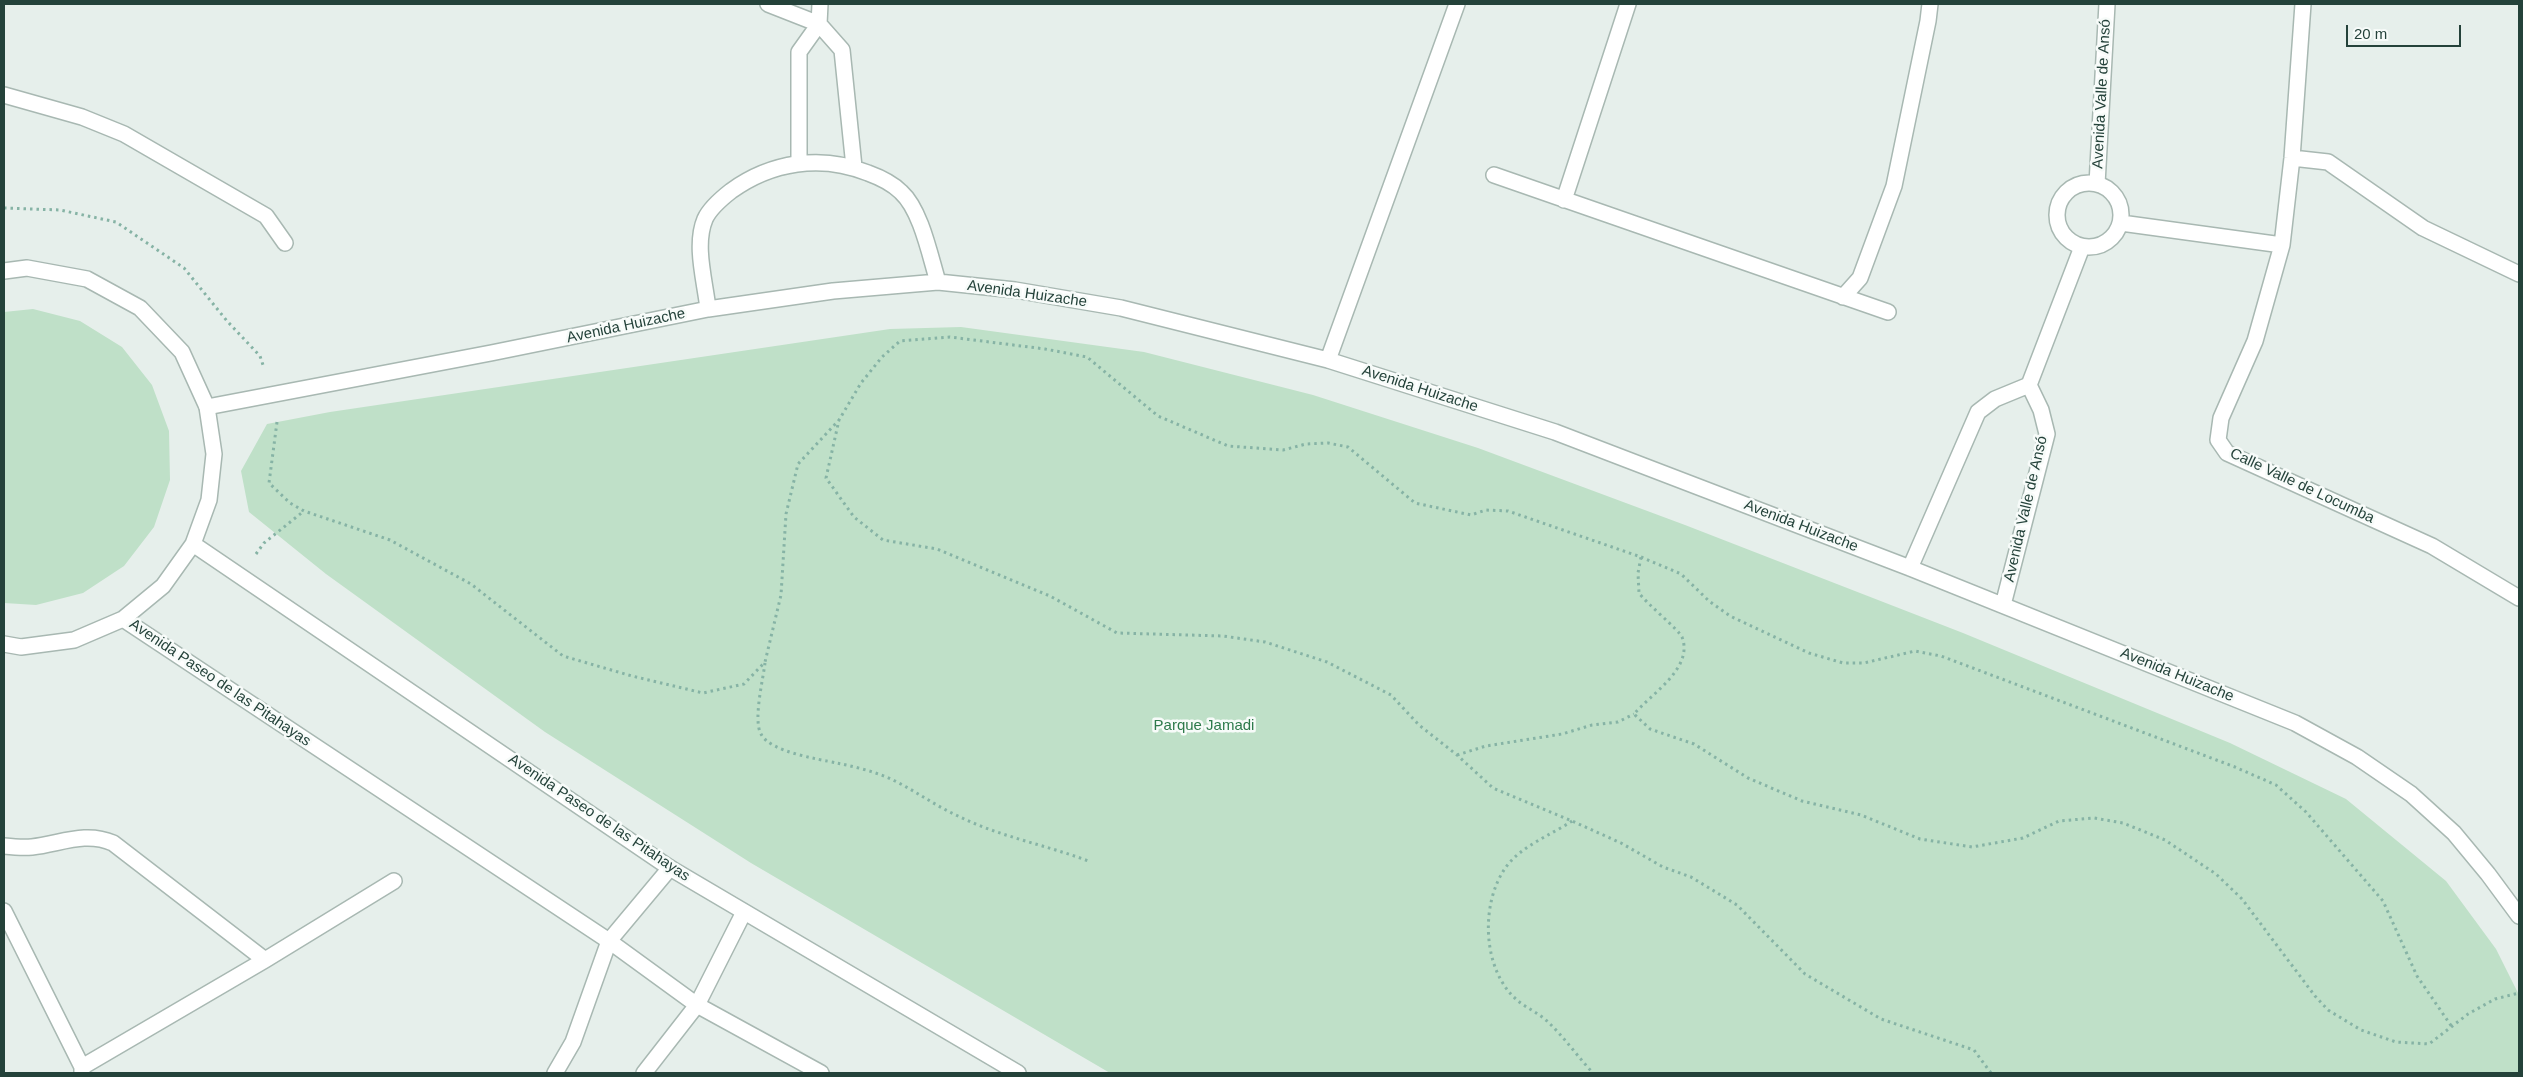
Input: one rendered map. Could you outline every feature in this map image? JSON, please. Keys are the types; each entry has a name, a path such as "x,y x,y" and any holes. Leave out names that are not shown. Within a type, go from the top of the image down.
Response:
{"street":[{"path":"768,4 819,24 842,50 854,167"},
{"path":"800,163 799,52 819,24 820,4"},
{"path":"1328,360 1457,4"},
{"path":"1564,200 1628,4"},
{"path":"1843,297 1860,278 1894,186 1930,4"},
{"name":"Avenida Valle de Ansó","path":"2097,184 2108,4"},
{"name":"Calle Valle de Locumba","path":"2303,4 2292,158 2282,245 2254,341 2221,418 2218,440 2227,453 2432,546 2519,598"},
{"path":"4,95 82,117 124,134 266,216 286,243"},
{"path":"2292,158 2328,162 2423,228 2519,274"},
{"path":"708,309 700,239 705,218 720,199 742,183 767,171 800,163 831,163 854,167 879,178 900,191 912,205 938,282"},
{"path":"1494,175 1888,312"},
{"path":"2084,183 2097,184 2109,189 2117,198 2121,210 2121,222 2116,234 2106,242 2094,247 2082,246 2070,241 2062,232 2057,220 2058,208 2063,196 2073,188 2084,183"},
{"path":"2121,222 2282,245"},
{"path":"1910,568 1978,412 1995,399 2029,385 2082,246"},
{"path":"4,271 27,268 87,279 140,308 182,352 207,407 214,454 209,500 192,544 163,586 123,618 74,640 21,647 4,644"},
{"name":"Avenida Huizache","path":"207,407 482,355 708,309 832,291 938,282 1015,290 1121,308 1328,360 1555,432 1910,568 2295,723 2357,757 2411,794 2454,833 2519,916"},
{"name":"Avenida Valle de Ansó","path":"2003,605 2047,434 2041,410 2029,385"},
{"name":"Avenida Paseo de las Pitahayas","path":"192,544 670,868 1018,1073"},
{"name":"Avenida Paseo de las Pitahayas","path":"123,618 609,941 697,1004 822,1073"},
{"path":"4,846 31,847 84,837 107,840 266,960"},
{"path":"555,1073 573,1042 609,941 670,868"},
{"path":"4,911 82,1070 394,881"},
{"path":"644,1073 697,1004 744,912"}],"path":[{"path":"4,208 60,210 116,222 184,268 226,321 260,356 275,394 278,416 269,483 290,503 304,512 390,540 471,584 563,656 632,676 703,693 744,684 765,662"},
{"path":"1091,862 1057,849 1009,837 967,820 894,780 858,768 790,752 771,745 761,735 758,724 765,662 781,595 786,514 798,464 839,420 861,383 882,356 900,341 950,337 1045,349 1087,357 1158,416 1228,446 1283,450 1306,444 1328,443 1348,447 1416,503 1471,515 1486,510 1508,512 1641,557 1681,574 1709,601 1730,616 1809,653 1843,663 1864,663 1915,651 1941,656 2226,763 2276,785 2306,812 2383,901 2417,976 2452,1027"},
{"path":"839,420 826,478 854,517 883,540 937,550 1050,596 1117,633 1223,636 1265,642 1327,662 1391,695 1419,724 1457,755 1492,788 1572,821 1621,843 1664,867 1691,877 1736,905 1805,974 1881,1019 1974,1050 1990,1073"},
{"path":"241,577 264,543 304,512"},
{"path":"1457,755 1486,746 1562,734 1592,725 1618,722 1634,714 1682,665 1684,650 1682,636 1639,593 1638,573 1641,557"},
{"path":"1634,714 1650,728 1694,744 1748,778 1802,801 1861,815 1920,839 1972,847 2023,838 2060,821 2094,818 2123,823 2165,840 2216,874 2242,898 2315,996 2336,1015 2361,1030 2396,1042 2429,1044 2468,1014 2495,999 2519,993"},
{"path":"1572,821 1525,850 1506,866 1495,892 1487,932 1494,969 1515,999 1548,1021 1593,1073"}],"green space":[{"path":"33,309 80,321 122,347 152,385 169,431 170,480 154,527 124,566 83,593 36,605 4,603 4,312"},
{"name":"Parque Jamadi","path":"961,327 1144,352 1313,395 1478,448 1685,525 1963,633 2230,743 2346,799 2446,881 2496,949 2519,995 2519,1073 1110,1073 751,863 545,732 326,574 249,512 241,471 267,424 330,412 890,329"}]}
